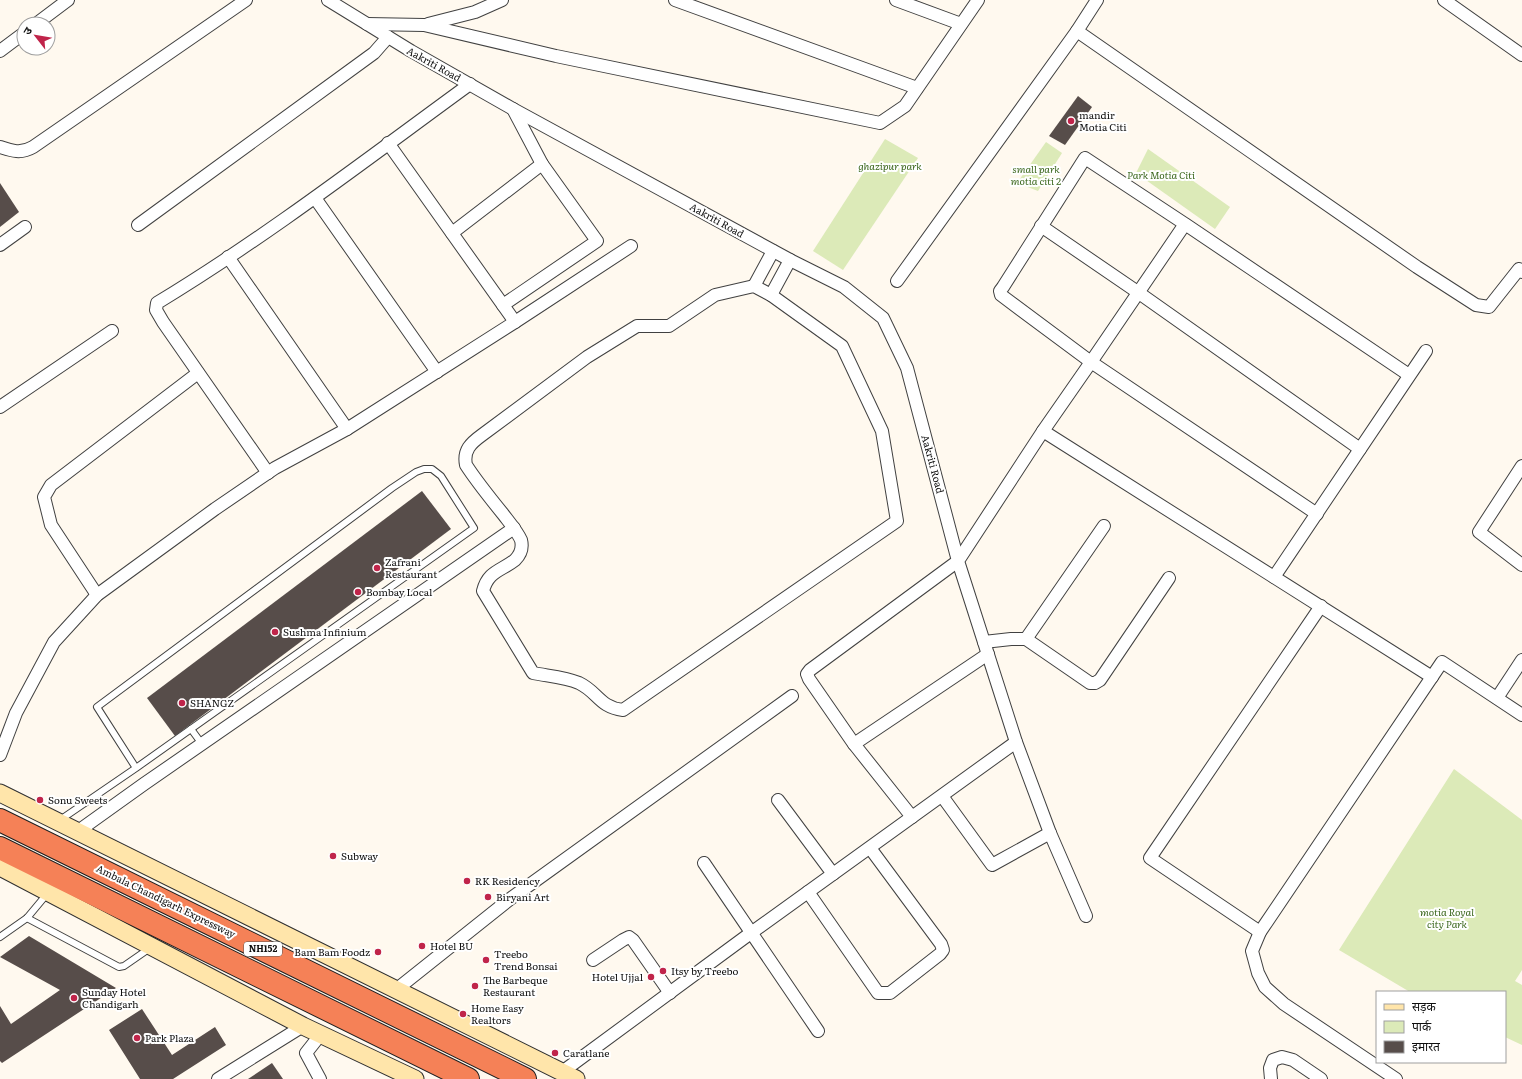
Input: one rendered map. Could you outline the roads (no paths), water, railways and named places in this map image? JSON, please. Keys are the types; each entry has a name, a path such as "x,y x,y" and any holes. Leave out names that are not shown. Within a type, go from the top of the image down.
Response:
{"highway":[{"name":"Ambala Chandigarh Expressway","path":"0,820 525,1079"},
{"name":"NH152","path":"0,848 468,1079"}],"street":[{"path":"47,16 68,0"},
{"path":"0,147 18,152 27,151 230,4 246,0"},
{"name":"Aakriti Road","path":"328,0 388,37 513,109 773,251 844,287 882,318 907,368 958,560 1016,742 1050,832 1086,916"},
{"path":"424,25 475,12 502,0"},
{"path":"675,0 917,88"},
{"path":"896,0 961,24"},
{"path":"366,24 424,25 556,56 880,123 905,106 978,0"},
{"path":"896,281 1077,31 1097,0"},
{"path":"1444,0 1522,55"},
{"path":"1077,31 1417,267 1476,305 1489,307 1518,269 1522,272"},
{"path":"138,225 374,53 388,37"},
{"path":"0,51 16,39"},
{"path":"268,473 156,310 157,302 228,257 315,198 470,84"},
{"path":"503,305 597,241 542,164 513,109"},
{"path":"388,143 515,322"},
{"path":"1316,514 1091,362 1001,295 1000,291 1003,286 1086,158 1409,376"},
{"path":"452,233 542,164"},
{"path":"315,198 438,372"},
{"path":"912,817 854,744 809,679 808,674 810,670 958,560 1043,431 1185,224"},
{"path":"1041,226 1139,293 1360,449"},
{"path":"0,245 25,227"},
{"path":"0,755 16,713 54,642 97,595 215,509 268,473 347,429 438,372 631,246"},
{"path":"754,286 773,251"},
{"path":"228,257 347,429"},
{"path":"771,295 790,260"},
{"path":"754,286 771,295 842,346 882,431 897,521 623,710 612,709 603,703 592,692 579,684 563,678 533,673 483,591 485,583 490,576 514,561 519,556 521,541 514,528 466,465 464,457 466,452 474,441 587,357 637,326 669,326 715,295 754,286"},
{"path":"0,407 112,331"},
{"path":"1274,577 1426,351"},
{"path":"97,595 51,525 44,497 51,485 198,373"},
{"path":"1043,431 1432,676"},
{"path":"1522,466 1479,532 1522,565"},
{"path":"1026,639 1104,526"},
{"path":"76,832 514,528"},
{"path":"984,642 1026,639 1090,683 1095,683 1100,680 1169,578"},
{"path":"1260,932 1150,858 1321,606"},
{"path":"854,744 988,654"},
{"path":"1497,698 1522,660"},
{"path":"1396,1079 1284,1004 1265,987 1258,973 1252,951 1260,932 1442,662 1522,715"},
{"path":"397,989 510,899 792,696"},
{"path":"0,793 76,832 397,989 569,1076 670,993 1016,742"},
{"path":"942,796 992,865 1050,832"},
{"path":"778,800 833,874"},
{"path":"808,892 878,993 890,993 940,954 943,950 941,944 870,848"},
{"path":"704,863 818,1032"},
{"path":"0,867 303,1026 415,1079"},
{"path":"593,960 622,940 629,937 633,940 670,993"},
{"path":"218,1079 303,1026"},
{"path":"320,1079 306,1053 321,1034"},
{"path":"1271,1079 1270,1068 1273,1060 1282,1057 1293,1060 1321,1079"}],"lane":[{"path":"57,822 136,768 474,528 441,476 432,469 424,468 410,476 97,707 136,768"},
{"path":"191,729 202,744"},
{"path":"0,937 27,918 49,892"},
{"path":"27,918 119,967 124,966 152,947"}],"place":[{"name":"mandir Motia Citi","path":"1071,121"},
{"name":"Zafrani Restaurant","path":"377,568"},
{"name":"Bombay Local","path":"358,592"},
{"name":"Sushma Infinium","path":"275,632"},
{"name":"SHANGZ","path":"182,703"},
{"name":"Sonu Sweets","path":"40,800"},
{"name":"Subway","path":"333,856"},
{"name":"RK Residency","path":"467,881"},
{"name":"Biryani Art","path":"488,897"},
{"name":"Hotel BU","path":"422,946"},
{"name":"Bam Bam Foodz","path":"378,952"},
{"name":"Treebo Trend Bonsai","path":"486,960"},
{"name":"Itsy by Treebo","path":"663,971"},
{"name":"Hotel Ujjal","path":"651,977"},
{"name":"The Barbeque Restaurant","path":"475,986"},
{"name":"Sunday Hotel Chandigarh","path":"74,998"},
{"name":"Home Easy Realtors","path":"463,1014"},
{"name":"Park Plaza","path":"137,1038"},
{"name":"Caratlane","path":"555,1053"}],"park label":[{"name":"ghazipur park","path":"890,166"},
{"name":"small park motia citi 2","path":"1036,174"},
{"name":"Park Motia Citi","path":"1161,175"},
{"name":"motia Royal city Park","path":"1447,918"}]}
